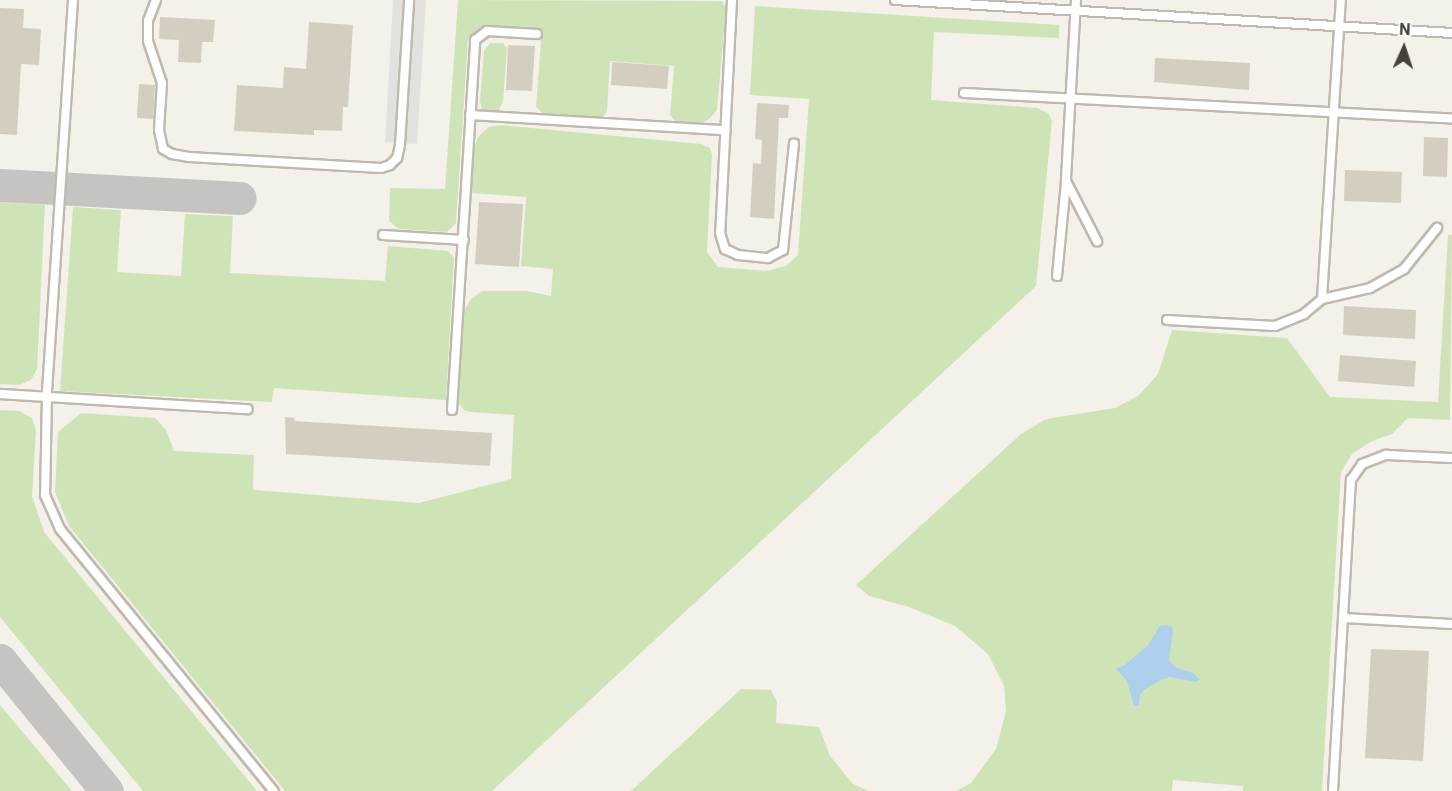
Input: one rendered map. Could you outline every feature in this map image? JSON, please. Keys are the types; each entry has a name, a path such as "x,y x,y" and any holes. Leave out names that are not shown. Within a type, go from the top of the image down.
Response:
{"lane":[{"path":"74,0 47,395 45,495 60,529 274,791"},
{"path":"156,0 148,21 148,40 162,83 159,130 163,149 172,154 189,157 381,168 390,165 397,158 400,146 409,0"},
{"path":"732,0 720,233 725,249 738,255 768,258 783,250 794,144"},
{"path":"895,0 1076,4 1452,33"},
{"path":"1322,299 1341,0"},
{"path":"1057,276 1066,181 1076,4"},
{"path":"452,410 474,47 477,36 487,31 537,34"},
{"path":"964,93 1452,119"},
{"path":"470,115 726,130"},
{"path":"1066,181 1097,241"},
{"path":"1167,320 1275,326 1304,314 1322,299 1370,288 1404,269 1437,228"},
{"path":"383,235 464,240"},
{"path":"0,394 47,395 248,409"},
{"path":"1333,791 1351,480 1362,464 1386,455 1452,458"},
{"path":"1343,618 1452,624"}],"green space":[{"path":"458,0 722,1 726,8 717,110 709,119 698,125 677,123 670,115 674,66 610,61 607,111 604,116 598,119 546,116 536,107 542,29 489,25 477,30 468,39 456,223 447,232 399,229 389,221 390,188 445,189"},
{"path":"755,6 1059,25 1059,38 934,32 931,100 1037,108 1048,113 1052,120 1036,286 492,791 285,791 69,526 55,492 58,432 81,413 155,418 166,430 174,451 254,455 253,490 419,503 511,479 514,415 470,412 464,410 458,402 462,315 471,299 482,291 527,291 551,296 553,269 521,266 526,197 471,193 473,150 478,137 489,127 501,125 701,144 710,148 712,155 707,252 718,267 766,271 786,266 798,255 809,99 750,95"},
{"path":"490,43 503,43 507,48 503,102 498,111 489,113 482,109 480,101 484,51"},
{"path":"0,202 45,205 37,369 31,380 19,385 0,384"},
{"path":"73,207 121,210 117,272 181,276 185,214 233,216 230,273 385,281 388,246 448,251 454,258 446,400 274,388 272,402 60,391"},
{"path":"1448,235 1452,235 1450,420 1408,418 1392,434 1372,441 1352,454 1341,472 1322,791 1243,791 1243,786 1173,780 1172,791 956,791 971,783 996,749 1006,711 1004,686 988,654 955,626 909,607 869,596 856,585 1021,434 1046,419 1115,408 1138,396 1158,374 1172,330 1287,338 1330,397 1438,402"},
{"path":"0,410 19,411 32,418 36,431 32,496 44,532 257,791 143,791 0,617"},
{"path":"741,689 771,690 777,702 776,723 819,727 830,756 853,784 869,791 631,791"},
{"path":"0,705 72,791 0,791"}],"shaded area":[{"path":"393,0 426,0 417,144 385,142"}],"water":[{"path":"1160,626 1172,627 1173,631 1169,661 1177,668 1193,673 1200,680 1196,682 1170,677 1160,680 1144,690 1140,695 1139,706 1134,706 1127,681 1116,669 1125,665 1148,645"}],"building":[{"path":"0,8 24,9 23,28 41,29 39,65 21,64 17,135 0,134"},
{"path":"160,17 215,20 213,42 202,42 201,63 178,62 179,40 159,39"},
{"path":"309,22 353,25 348,107 343,107 342,131 314,130 314,135 234,131 237,85 283,88 284,67 306,69"},
{"path":"508,45 535,46 532,91 506,90"},
{"path":"1155,58 1250,63 1249,90 1154,82"},
{"path":"612,62 669,66 667,89 611,85"},
{"path":"139,84 155,85 153,119 137,118"},
{"path":"757,103 789,105 788,118 779,118 774,219 750,217 753,163 761,164 762,140 755,139"},
{"path":"1424,137 1448,138 1447,177 1423,176"},
{"path":"1345,170 1402,172 1401,203 1344,201"},
{"path":"479,202 523,204 519,267 475,264"},
{"path":"1344,306 1416,310 1415,339 1343,335"},
{"path":"1340,355 1416,361 1414,387 1338,381"},
{"path":"285,417 295,418 294,421 492,433 490,466 286,454"},
{"path":"1371,649 1429,651 1423,761 1365,758"}],"taxiway":[{"path":"0,185 240,198"},
{"path":"0,660 107,791"}]}
